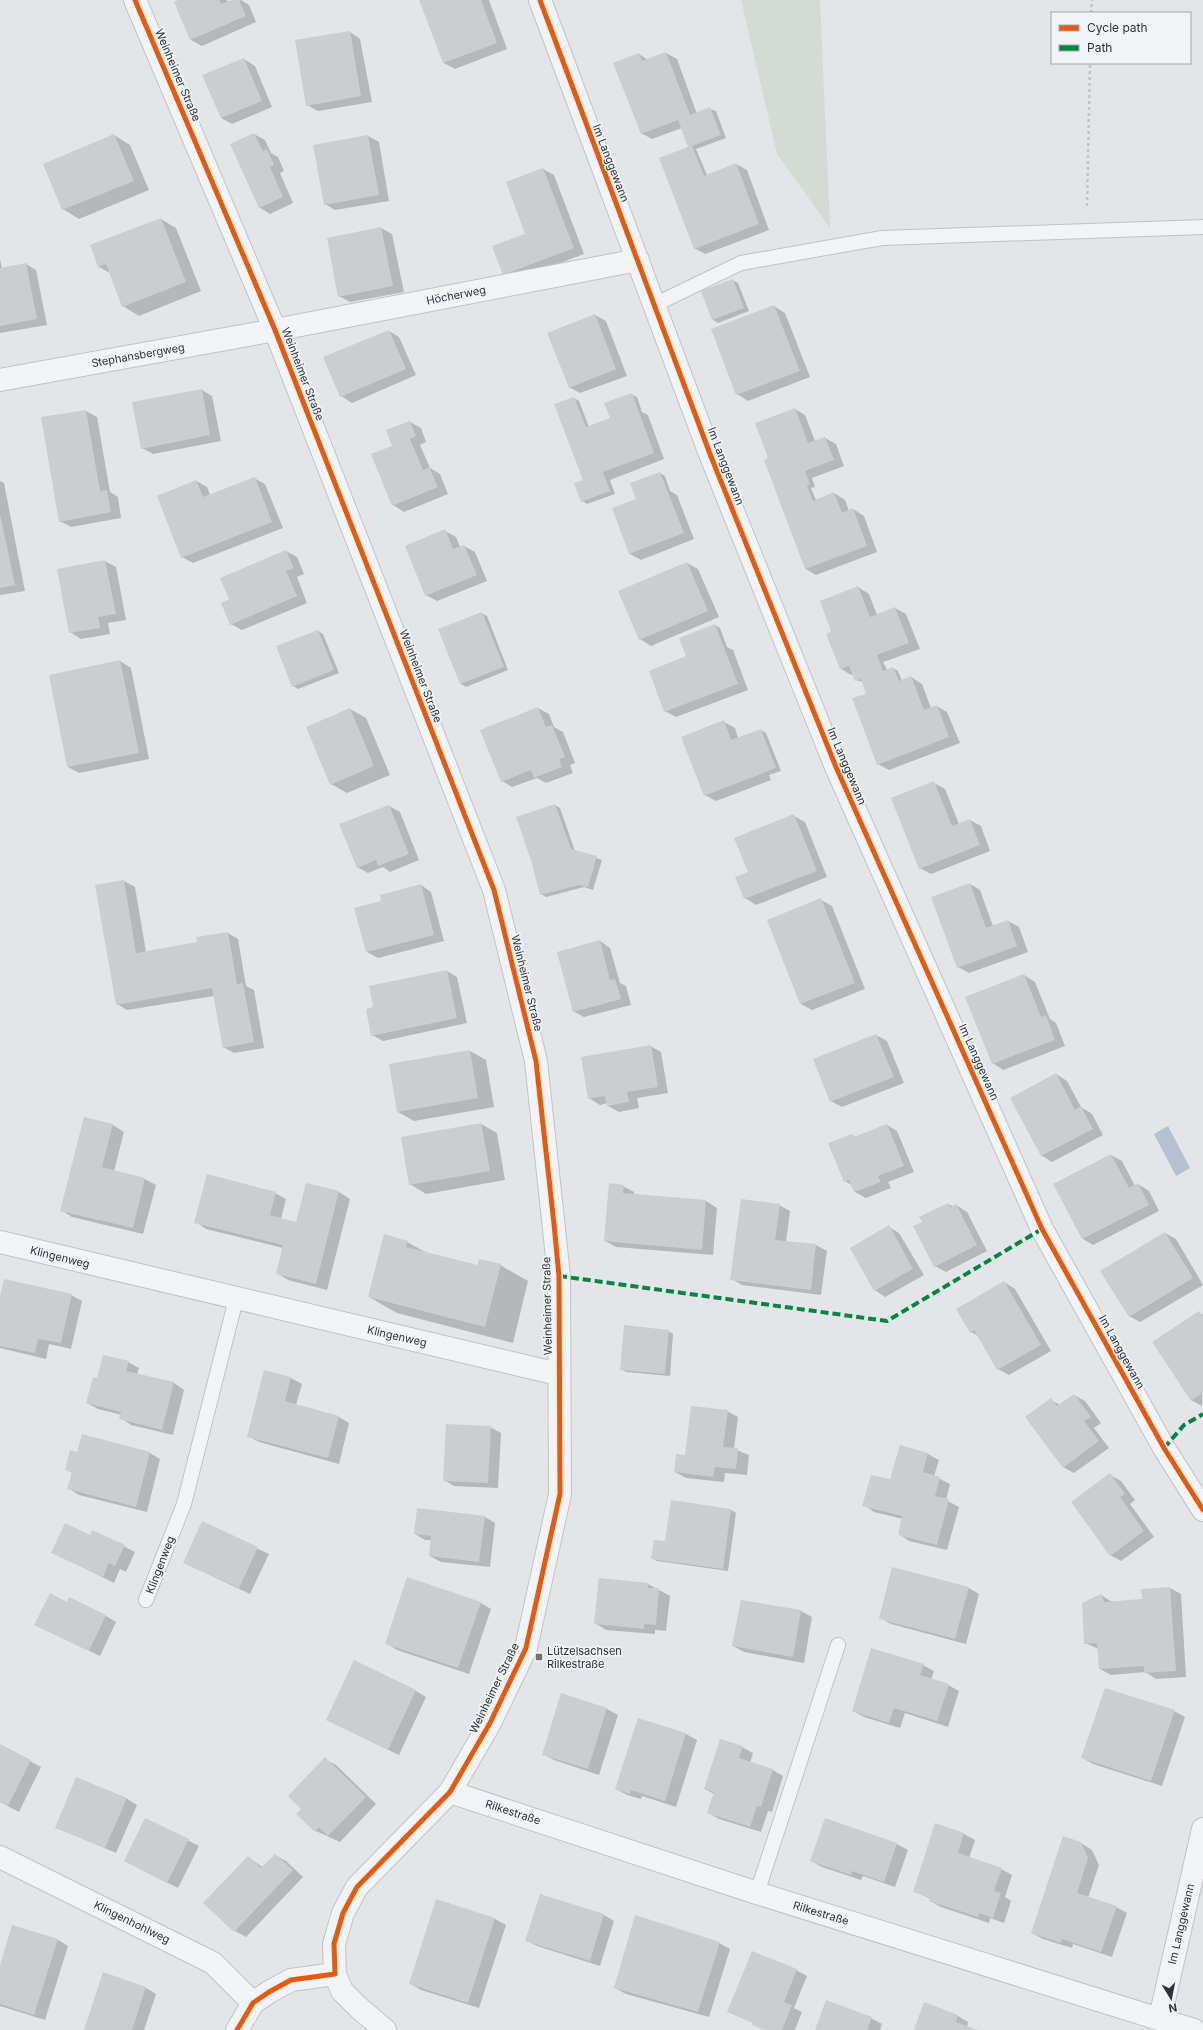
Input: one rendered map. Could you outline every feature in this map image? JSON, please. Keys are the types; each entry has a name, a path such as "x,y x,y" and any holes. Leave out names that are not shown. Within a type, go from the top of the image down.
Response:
{"street":[{"name":"Weinheimer Straße","path":"135,0 275,330 494,890 536,1061 559,1276 558,1374 560,1494 526,1648 490,1723 450,1792 357,1887 343,1913 334,1944 335,1974"},
{"name":"Im Langgewann","path":"540,0 710,454 836,767 1042,1229 1164,1448 1203,1510"},
{"name":"Höcherweg","path":"275,330 638,260"},
{"name":"Stephansbergweg","path":"0,380 275,330"},
{"name":"Klingenweg","path":"0,1242 558,1374"},
{"name":"Rilkestraße","path":"450,1792 757,1893 1160,2018 1194,2030"},
{"name":"Im Langgewann","path":"1160,2018 1203,1829"},
{"name":"Klingenhohlweg","path":"0,1856 214,1963 253,2003"},
{"path":"237,2030 253,2003 291,1980 335,1974 342,1991 385,2030"}],"lane":[{"path":"654,305 740,263 882,238 1203,227"},
{"name":"Klingenweg","path":"146,1600 184,1504 236,1298"},
{"path":"757,1893 838,1645"}],"path":[{"path":"1091,12 1092,0"},
{"path":"1086,231 1090,64"}],"shaded area":[{"path":"741,0 820,0 830,228 777,154"}],"water":[{"path":"1168,1126 1190,1168 1176,1176 1154,1134"}],"building":[{"path":"178,0 219,0 221,4 232,0 239,0 246,16 190,40 174,2"},
{"path":"419,0 481,0 497,43 443,63"},
{"path":"350,31 361,96 306,106 295,40"},
{"path":"666,52 690,115 710,107 721,135 692,146 704,176 736,163 759,224 694,249 659,158 688,147 678,120 641,134 613,63 639,53 642,61"},
{"path":"244,58 262,101 221,118 202,75"},
{"path":"254,133 263,151 267,149 274,165 270,167 283,197 259,208 230,144"},
{"path":"114,134 134,181 62,210 43,164"},
{"path":"368,135 379,195 324,205 313,145"},
{"path":"543,168 574,248 503,275 492,246 525,234 506,182"},
{"path":"161,218 186,282 122,307 106,264 98,267 90,245"},
{"path":"381,227 393,286 338,297 327,238"},
{"path":"26,263 37,319 0,326 0,268"},
{"path":"733,279 744,308 712,320 701,291"},
{"path":"774,305 800,371 736,395 711,329"},
{"path":"595,314 616,369 569,388 547,333"},
{"path":"389,330 406,369 340,397 323,357"},
{"path":"202,389 210,435 141,449 132,402"},
{"path":"632,393 654,453 603,472 610,491 581,502 574,483 583,480 554,404 574,397 586,427 610,418 604,403"},
{"path":"795,408 808,443 825,437 834,460 805,471 810,484 807,486 813,501 834,492 842,513 853,508 867,546 805,569 764,460 768,458 755,423"},
{"path":"86,410 100,491 107,490 111,512 59,522 41,417"},
{"path":"410,421 416,436 410,439 423,470 429,467 438,487 392,506 371,454 392,446 386,430"},
{"path":"660,472 684,533 629,554 612,508 636,499 630,483"},
{"path":"255,477 272,522 181,558 157,496 196,480 203,497"},
{"path":"0,514 15,585 0,588"},
{"path":"445,529 453,549 464,545 477,575 425,596 405,546"},
{"path":"286,550 294,568 286,571 297,596 230,625 221,603 229,599 220,578"},
{"path":"105,560 116,614 98,617 100,628 69,633 57,569"},
{"path":"687,562 708,611 639,640 618,591"},
{"path":"858,586 870,617 895,607 909,643 877,655 883,671 893,667 899,681 911,676 924,710 937,705 949,737 877,765 852,698 866,694 861,679 855,681 849,666 840,669 826,634 831,631 820,601"},
{"path":"482,612 504,667 460,684 438,629"},
{"path":"715,624 738,684 664,712 649,671 686,656 679,638"},
{"path":"318,630 334,670 292,687 276,646"},
{"path":"120,660 139,753 67,767 49,675"},
{"path":"538,707 546,727 552,725 565,757 559,759 562,767 534,778 531,770 501,782 480,730"},
{"path":"350,708 374,766 330,785 306,727"},
{"path":"724,720 731,740 761,729 776,768 704,796 681,737"},
{"path":"934,781 952,826 970,819 980,845 919,869 891,798"},
{"path":"555,804 571,849 597,856 588,887 579,885 540,895 531,860 516,817"},
{"path":"389,805 409,854 378,866 376,860 357,868 339,824"},
{"path":"794,814 817,871 744,899 735,877 748,872 734,838"},
{"path":"124,880 136,953 197,942 196,937 228,932 237,984 243,983 254,1042 223,1048 212,988 116,1005 95,885"},
{"path":"970,883 986,928 1008,920 1017,946 957,968 931,897"},
{"path":"421,884 434,935 366,952 354,908 381,901 380,895"},
{"path":"821,898 855,983 800,1004 767,920"},
{"path":"600,940 610,980 615,979 621,999 573,1012 557,952"},
{"path":"447,970 457,1018 371,1036 366,1009 373,1007 369,986"},
{"path":"1024,974 1041,1017 1046,1015 1055,1040 992,1064 965,997"},
{"path":"876,1034 894,1077 830,1102 813,1059"},
{"path":"651,1045 658,1087 627,1092 629,1102 607,1106 605,1096 588,1099 581,1057"},
{"path":"470,1050 478,1098 397,1112 389,1064"},
{"path":"1056,1073 1075,1110 1081,1106 1093,1129 1041,1156 1010,1098"},
{"path":"84,1117 113,1124 102,1167 145,1178 133,1228 60,1211"},
{"path":"481,1123 490,1171 409,1185 401,1137"},
{"path":"887,1124 904,1166 878,1176 881,1182 854,1192 849,1180 844,1182 828,1143 852,1134 854,1137"},
{"path":"1111,1154 1129,1188 1138,1183 1149,1205 1082,1239 1053,1184"},
{"path":"207,1174 276,1192 270,1215 296,1222 306,1183 339,1191 316,1284 276,1274 283,1245 194,1223"},
{"path":"609,1183 624,1185 623,1193 706,1200 702,1250 604,1241"},
{"path":"741,1199 780,1204 775,1240 816,1244 811,1290 730,1280"},
{"path":"948,1203 950,1208 956,1204 977,1245 934,1267 913,1226 922,1222 919,1217"},
{"path":"889,1225 913,1269 874,1291 850,1248"},
{"path":"1165,1232 1193,1278 1129,1317 1100,1271"},
{"path":"384,1234 408,1241 406,1247 478,1265 479,1259 501,1264 485,1327 368,1297"},
{"path":"4,1279 72,1294 61,1343 38,1339 35,1353 0,1346 0,1296"},
{"path":"1004,1281 1041,1345 997,1370 974,1330 970,1333 956,1309"},
{"path":"1199,1311 1203,1317 1203,1393 1191,1401 1152,1342"},
{"path":"624,1325 669,1330 665,1374 620,1370"},
{"path":"103,1355 129,1361 126,1371 174,1382 162,1430 119,1419 121,1412 86,1403 93,1377 97,1378"},
{"path":"264,1370 291,1377 285,1401 339,1416 328,1458 247,1437"},
{"path":"1074,1394 1091,1417 1084,1421 1099,1441 1063,1468 1025,1417 1051,1398 1057,1406"},
{"path":"691,1406 728,1410 723,1447 738,1448 736,1469 715,1467 713,1477 674,1472 676,1454 685,1455"},
{"path":"446,1424 491,1426 488,1483 443,1481"},
{"path":"82,1434 150,1452 136,1507 67,1489 72,1472 65,1470 70,1450 77,1452"},
{"path":"900,1445 928,1453 923,1472 940,1477 935,1496 949,1499 937,1545 898,1535 902,1516 862,1506 871,1475 890,1479"},
{"path":"1110,1473 1125,1494 1120,1497 1144,1531 1110,1556 1071,1502"},
{"path":"671,1500 731,1509 723,1569 651,1559 654,1540 665,1541"},
{"path":"417,1508 485,1516 479,1562 429,1556 431,1536 414,1534"},
{"path":"202,1521 258,1547 239,1588 183,1563"},
{"path":"65,1523 90,1535 92,1530 125,1545 115,1566 109,1563 103,1577 51,1553"},
{"path":"892,1567 969,1587 955,1639 879,1619"},
{"path":"407,1577 481,1602 458,1668 385,1644"},
{"path":"599,1578 648,1583 648,1588 659,1588 656,1625 644,1624 644,1629 594,1624"},
{"path":"1170,1587 1176,1671 1144,1673 1144,1666 1099,1669 1097,1643 1084,1644 1082,1603 1101,1594 1104,1602 1142,1599 1141,1589"},
{"path":"50,1593 67,1602 69,1597 106,1615 89,1651 34,1625"},
{"path":"741,1600 801,1610 793,1657 732,1646"},
{"path":"871,1648 924,1664 920,1675 949,1684 937,1721 894,1708 889,1723 852,1711"},
{"path":"354,1660 416,1690 388,1750 326,1720"},
{"path":"1105,1688 1175,1710 1151,1781 1081,1758"},
{"path":"561,1693 607,1708 588,1769 542,1755"},
{"path":"638,1718 686,1733 665,1801 631,1790 630,1794 615,1789"},
{"path":"720,1739 743,1746 739,1758 773,1769 761,1807 757,1806 750,1827 707,1813 714,1792 704,1789"},
{"path":"0,1744 31,1760 8,1806 0,1802"},
{"path":"325,1757 366,1797 328,1836 319,1827 315,1832 296,1814 301,1809 288,1796"},
{"path":"76,1777 127,1798 105,1848 55,1828"},
{"path":"145,1818 189,1839 167,1883 124,1861"},
{"path":"825,1818 897,1843 884,1882 852,1871 851,1875 810,1861"},
{"path":"935,1823 964,1833 958,1853 1002,1868 994,1891 1001,1893 993,1918 979,1913 978,1917 929,1901 931,1898 913,1892"},
{"path":"1063,1836 1081,1842 1088,1858 1077,1893 1117,1906 1101,1952 1062,1939 1061,1943 1031,1933"},
{"path":"275,1854 293,1870 234,1932 203,1903 248,1856 261,1868"},
{"path":"540,1894 604,1914 590,1961 525,1941"},
{"path":"436,1899 495,1918 468,2003 409,1984"},
{"path":"635,1915 720,1942 698,2012 614,1988"},
{"path":"12,1925 58,1939 34,2015 0,2004 0,1965"},
{"path":"752,1951 797,1969 784,2002 792,2005 782,2030 764,2030 752,2025 753,2023 727,2012"},
{"path":"103,1972 146,1987 132,2030 84,2030"},
{"path":"826,2000 872,2017 867,2030 815,2030"},
{"path":"924,2002 958,2015 956,2022 978,2030 914,2030"}],"marked path":[{"path":"559,1276 887,1321 1042,1229"},
{"path":"1164,1448 1184,1425 1203,1414"}],"cycle path":[{"path":"135,0 275,330 494,890 536,1061 559,1276 560,1494 526,1648 490,1723 450,1792 357,1887 343,1913 334,1944 335,1974 291,1980 269,1992 253,2003 237,2030"},
{"path":"540,0 710,454 836,767 1042,1229 1164,1448 1203,1510"}],"place":[{"name":"Lützelsachsen Rilkestraße","path":"539,1657"}]}
